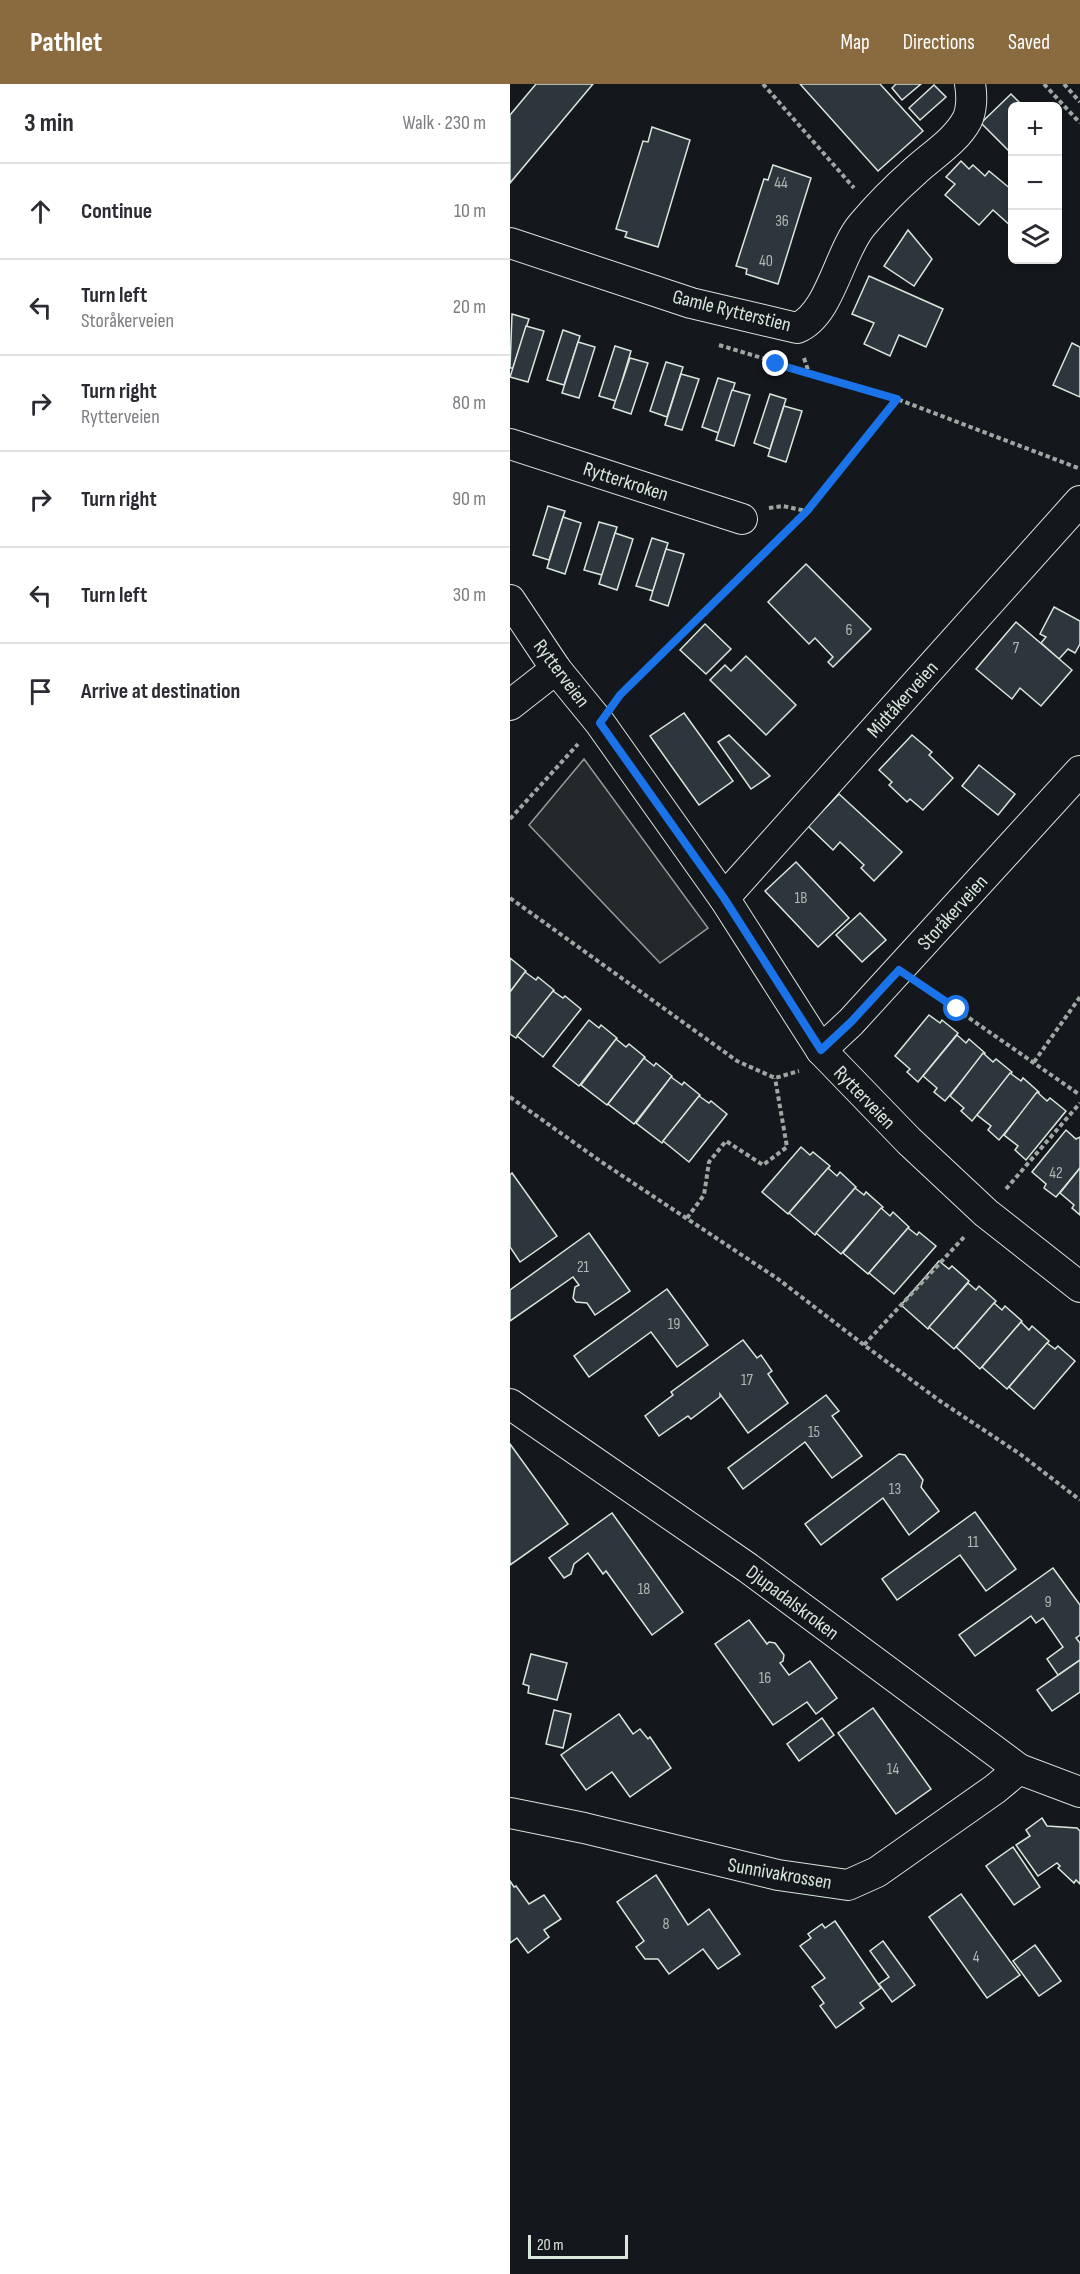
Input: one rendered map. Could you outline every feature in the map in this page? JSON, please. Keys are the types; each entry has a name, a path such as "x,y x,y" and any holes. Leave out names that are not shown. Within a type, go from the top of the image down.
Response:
{"street":[{"name":"Gamle Rytterstien","path":"510,243 691,303 797,328 806,324 814,316 829,289 843,255 858,230 913,172 958,133 968,119 971,99 970,84"},
{"name":"Rytterkroken","path":"510,444 741,519"},
{"name":"Midtåkerveien","path":"724,898 1080,501"},
{"name":"Rytterveien","path":"510,600 556,669 600,723 724,898 828,1058 909,1141 986,1213 1080,1287"},
{"path":"510,705 556,669"},
{"name":"Storåkerveien","path":"828,1058 851,1022 1080,771"},
{"name":"Djupadalskroken","path":"510,1404 748,1568 1019,1770 1080,1792"},
{"name":"Sunnivakrossen","path":"510,1812 778,1875 848,1885 878,1872 1019,1770"}],"path":[{"path":"763,84 815,140 873,212"},
{"path":"1044,84 1080,123"},
{"path":"1064,84 1080,102"},
{"path":"714,344 897,399 1080,469"},
{"path":"510,819 574,748 600,723 620,695 807,511 897,399"},
{"path":"510,898 737,1061 774,1078 812,1067 828,1058"},
{"path":"899,970 1080,1095"},
{"path":"1034,1062 1080,997"},
{"path":"687,1218 704,1195 709,1162 726,1141 763,1165 787,1147 774,1078"},
{"path":"510,1097 600,1161 778,1280 940,1401 1020,1454 1080,1500"}],"shaded area":[{"path":"584,759 708,928 660,963 529,825"}],"building":[{"path":"536,84 593,84 510,183 510,115"},
{"path":"800,84 880,84 923,131 878,171"},
{"path":"896,84 921,84 902,100 892,88"},
{"path":"934,85 946,97 920,120 909,108"},
{"path":"1011,94 1019,102 1008,102 1008,150 981,123"},
{"path":"652,127 690,140 658,247 625,237 627,232 616,229 643,141 648,142"},
{"path":"961,161 969,169 973,165 985,176 989,171 1008,187 1008,223 993,210 979,225 945,195 955,184 946,177"},
{"path":"773,165 811,178 778,284 746,274 747,269 736,266 764,179 768,180"},
{"path":"908,230 932,259 914,286 884,266"},
{"path":"869,276 943,309 926,347 899,335 890,356 864,344 874,323 852,314"},
{"path":"512,314 529,319 513,368 510,368"},
{"path":"526,326 544,331 528,382 510,377"},
{"path":"563,330 580,336 564,385 547,380"},
{"path":"578,342 595,347 579,398 562,393"},
{"path":"1072,343 1080,347 1080,397 1053,385"},
{"path":"615,346 631,351 616,401 599,396"},
{"path":"630,358 648,363 631,414 613,408"},
{"path":"666,362 683,367 667,417 650,411"},
{"path":"681,374 699,379 682,430 665,425"},
{"path":"718,378 735,383 719,433 702,427"},
{"path":"732,390 750,395 734,446 716,440"},
{"path":"770,394 786,399 770,449 754,443"},
{"path":"784,406 802,411 786,462 768,456"},
{"path":"548,506 565,511 549,560 533,555"},
{"path":"563,517 581,523 565,574 547,568"},
{"path":"599,522 617,527 602,575 584,570"},
{"path":"615,533 633,539 617,590 599,584"},
{"path":"652,538 668,543 653,591 636,586"},
{"path":"666,549 684,554 668,606 650,600"},
{"path":"806,564 871,629 833,667 828,662 833,657 815,638 809,644 768,602"},
{"path":"1054,607 1080,621 1080,644 1075,653 1068,649 1059,659 1041,643 1046,637 1040,634"},
{"path":"1016,622 1072,670 1041,706 1020,688 1012,699 976,669"},
{"path":"705,624 731,649 706,674 680,650"},
{"path":"746,656 796,705 766,735 710,680 725,665 731,671"},
{"path":"684,713 733,781 699,805 650,736"},
{"path":"729,735 770,776 751,789 718,742"},
{"path":"912,735 932,752 929,755 953,778 923,810 910,799 907,802 889,785 892,782 879,770"},
{"path":"979,765 1015,794 998,815 962,786"},
{"path":"839,794 902,852 874,881 861,868 864,865 840,842 833,850 808,826"},
{"path":"796,862 849,918 818,947 765,891"},
{"path":"860,913 886,940 862,962 836,935"},
{"path":"510,958 526,971 510,992"},
{"path":"525,972 536,980 538,977 554,990 516,1038 510,1034 510,992"},
{"path":"553,991 563,998 565,996 581,1009 543,1057 517,1036"},
{"path":"929,1015 940,1023 942,1020 958,1033 918,1082 907,1072 910,1069 895,1056"},
{"path":"589,1020 599,1028 601,1025 617,1038 579,1086 553,1066"},
{"path":"957,1035 966,1043 969,1039 985,1053 945,1101 934,1092 937,1088 923,1076"},
{"path":"616,1039 626,1047 629,1044 645,1057 607,1105 581,1085"},
{"path":"983,1053 993,1062 996,1059 1012,1072 972,1121 961,1111 964,1108 950,1096"},
{"path":"644,1058 654,1066 656,1063 672,1076 634,1124 608,1104"},
{"path":"1010,1073 1021,1081 1023,1078 1039,1092 999,1140 988,1130 991,1126 977,1115"},
{"path":"671,1077 682,1085 684,1082 700,1095 662,1143 636,1123"},
{"path":"1037,1092 1047,1101 1050,1098 1066,1111 1026,1160 1015,1150 1018,1146 1004,1135"},
{"path":"699,1096 709,1103 711,1101 727,1114 689,1162 663,1141"},
{"path":"1066,1130 1076,1139 1080,1137 1080,1168 1056,1197 1044,1188 1046,1184 1032,1172"},
{"path":"801,1147 810,1155 813,1152 830,1166 788,1214 762,1192"},
{"path":"828,1168 837,1176 840,1172 856,1187 815,1235 789,1213"},
{"path":"1080,1168 1080,1215 1072,1208 1074,1205 1060,1193"},
{"path":"512,1173 557,1236 520,1262 510,1247 510,1175"},
{"path":"855,1188 864,1195 866,1192 883,1207 841,1254 816,1233"},
{"path":"881,1208 890,1216 893,1212 909,1227 868,1274 843,1253"},
{"path":"908,1228 917,1235 919,1232 936,1246 894,1294 869,1273"},
{"path":"589,1233 630,1291 595,1315 587,1303 576,1302 573,1298 575,1287 579,1285 573,1277 510,1321 510,1290"},
{"path":"939,1261 949,1269 952,1266 969,1281 928,1329 901,1305"},
{"path":"968,1283 976,1290 979,1286 996,1301 954,1349 929,1327"},
{"path":"667,1289 708,1345 677,1367 651,1332 589,1377 574,1356"},
{"path":"994,1303 1002,1310 1005,1306 1022,1321 980,1369 956,1347"},
{"path":"1021,1322 1029,1330 1032,1326 1049,1341 1007,1389 982,1367"},
{"path":"743,1340 757,1358 761,1355 772,1371 768,1374 788,1403 748,1433 720,1394 720,1397 691,1419 688,1416 659,1436 645,1416 673,1395 671,1392"},
{"path":"1047,1343 1055,1349 1058,1346 1075,1361 1034,1409 1009,1387"},
{"path":"826,1395 839,1411 832,1416 862,1456 832,1478 805,1442 743,1489 728,1468"},
{"path":"510,1444 568,1524 510,1565"},
{"path":"899,1454 905,1455 923,1480 921,1487 939,1511 909,1535 883,1498 821,1545 805,1524"},
{"path":"975,1512 1016,1569 986,1591 960,1555 897,1600 882,1579"},
{"path":"612,1513 683,1612 652,1635 606,1571 603,1574 588,1553 574,1564 571,1574 564,1578 549,1558"},
{"path":"1053,1568 1080,1605 1080,1635 1076,1638 1080,1643 1080,1660 1058,1675 1047,1659 1063,1647 1043,1618 1036,1623 1031,1616 975,1656 959,1635"},
{"path":"749,1620 767,1644 775,1643 784,1655 780,1663 789,1675 810,1661 837,1698 816,1714 807,1702 773,1725 715,1644"},
{"path":"531,1654 567,1663 557,1700 528,1693 529,1686 523,1684"},
{"path":"1080,1660 1080,1692 1052,1711 1037,1690"},
{"path":"873,1708 931,1789 896,1814 838,1733"},
{"path":"554,1710 571,1714 563,1748 546,1744"},
{"path":"619,1714 633,1734 640,1729 648,1739 650,1737 671,1768 630,1797 612,1772 586,1790 561,1755"},
{"path":"822,1718 834,1735 799,1761 787,1744"},
{"path":"1042,1818 1047,1826 1077,1828 1080,1831 1080,1884 1076,1880 1074,1883 1058,1868 1060,1866 1057,1863 1038,1876 1016,1845 1030,1836 1026,1830"},
{"path":"1013,1847 1040,1887 1014,1905 986,1866"},
{"path":"656,1875 688,1925 709,1909 740,1954 718,1969 703,1949 669,1974 658,1959 645,1959 636,1947 644,1941 617,1902"},
{"path":"510,1881 529,1904 544,1895 561,1919 544,1930 549,1937 528,1953 517,1938 510,1943"},
{"path":"961,1894 1020,1975 987,1998 929,1917"},
{"path":"835,1921 881,1988 860,2003 864,2008 836,2028 820,2006 824,2003 812,1987 825,1978 800,1946 811,1938 808,1934 822,1924 825,1928"},
{"path":"883,1941 915,1985 892,2002 879,1984 889,1977 870,1951"},
{"path":"1035,1945 1061,1981 1039,1996 1013,1961"}],"route":[{"path":"776,364 897,399 823,488 807,511 620,695 600,723 724,898 821,1050 851,1022 899,970 957,1009"}]}
